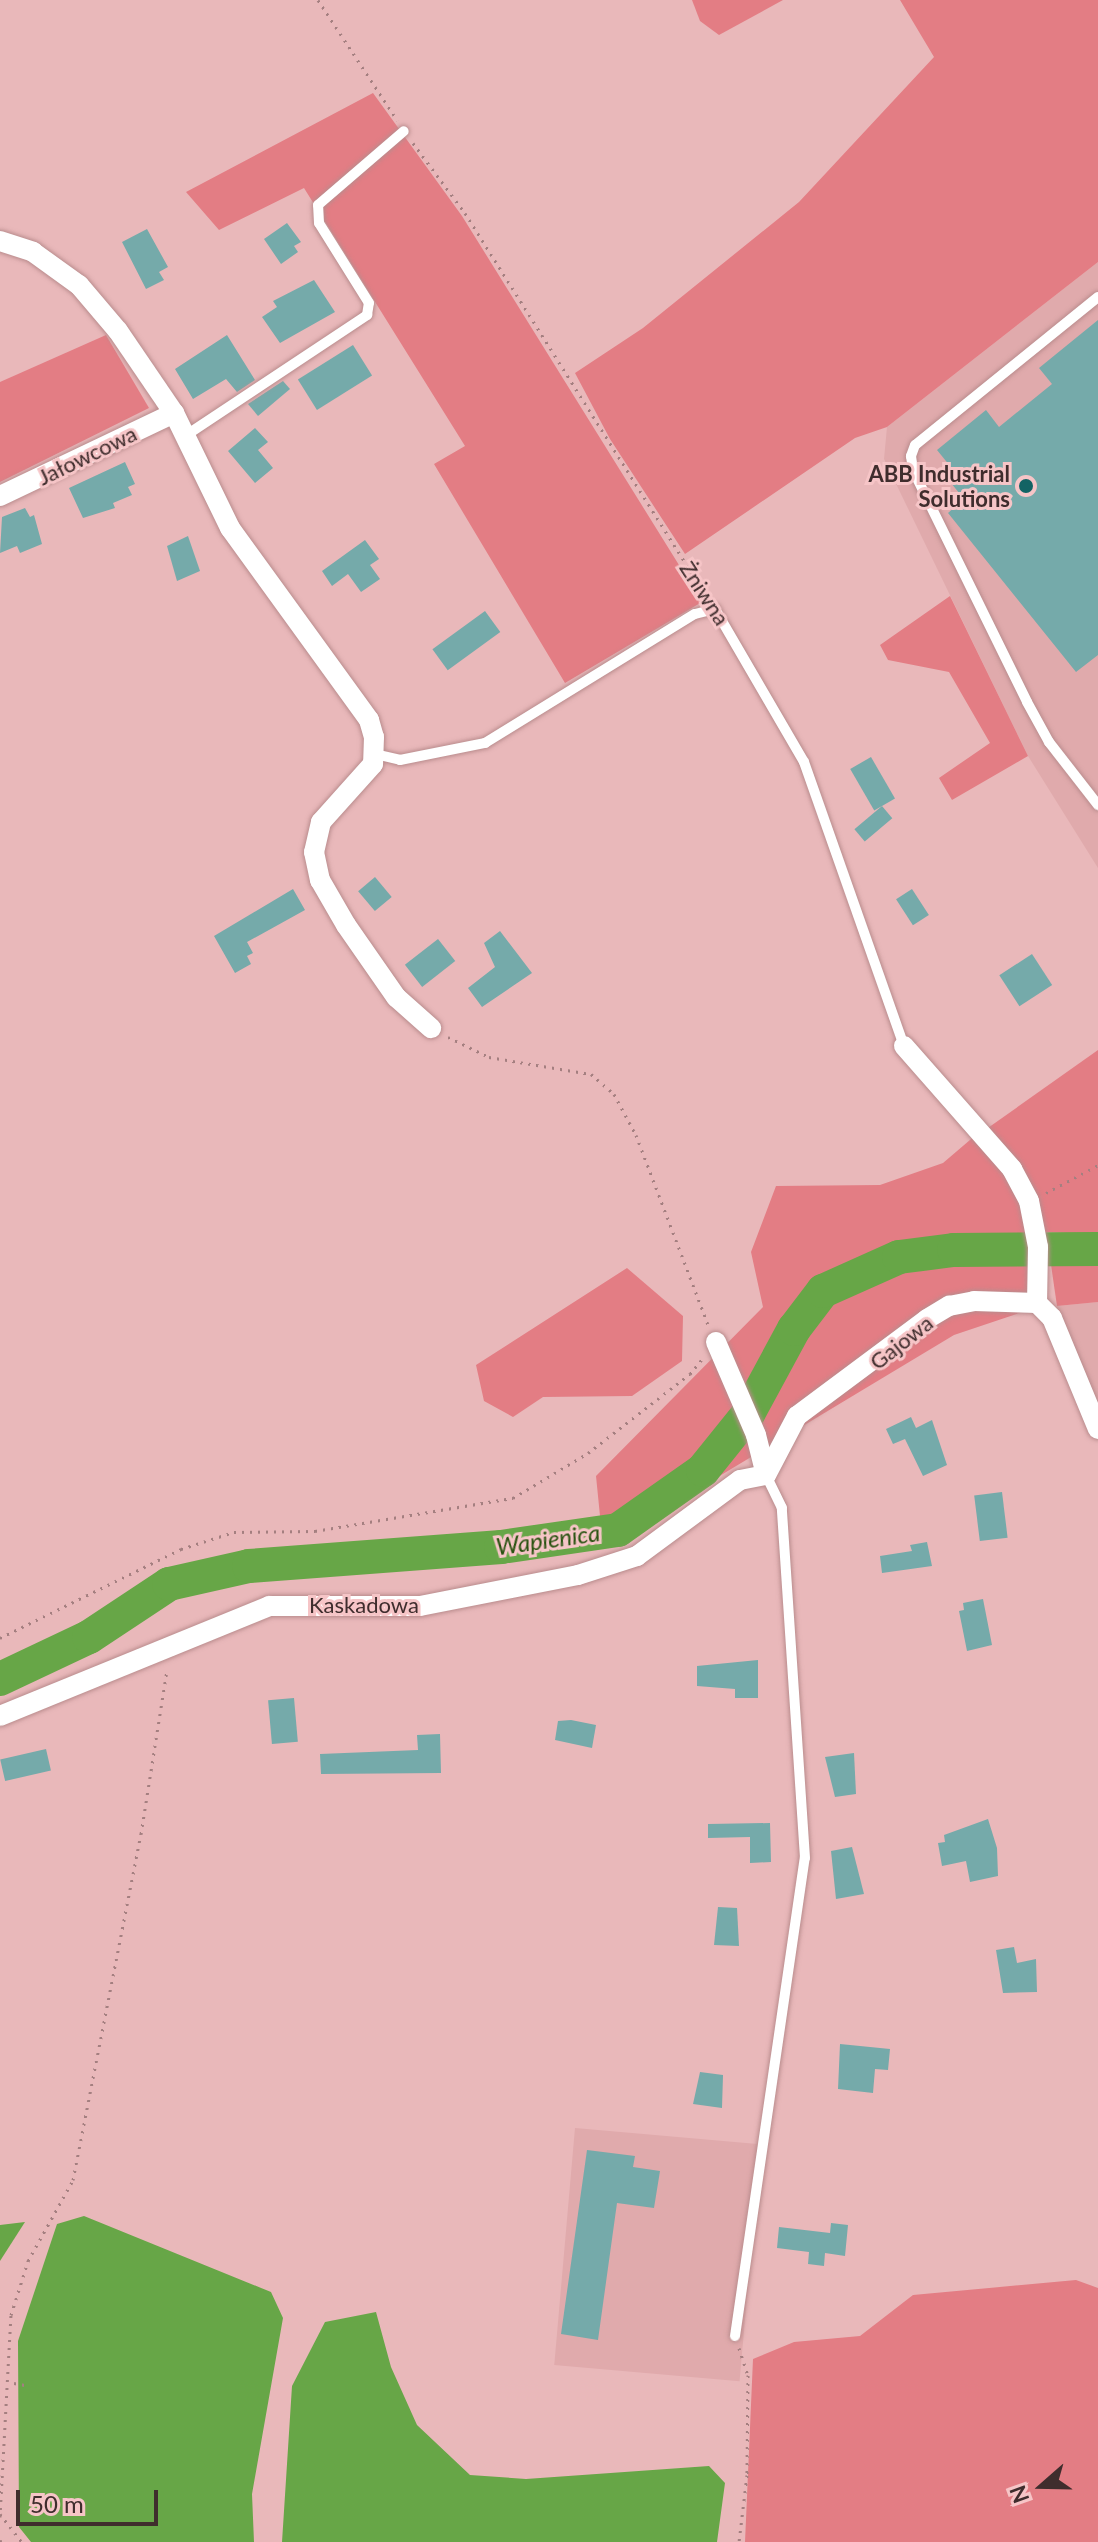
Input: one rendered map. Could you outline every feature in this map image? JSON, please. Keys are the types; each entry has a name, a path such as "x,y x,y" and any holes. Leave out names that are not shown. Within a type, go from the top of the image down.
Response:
{"street":[{"path":"0,241 33,252 79,285 118,331 174,413 230,528 369,720 375,754 373,764 321,822 314,852 320,880 346,925 396,997 431,1028"},
{"name":"Jałowcowa","path":"0,496 174,413"},
{"name":"Żniwna","path":"904,1046 1012,1169 1031,1207"},
{"path":"1031,1207 1037,1303 1052,1318 1098,1429"},
{"name":"Gajowa","path":"766,1475 797,1416 927,1319 949,1306 974,1301 1037,1303"},
{"path":"716,1342 756,1435 766,1475"},
{"name":"Kaskadowa","path":"0,1716 269,1606 420,1606 578,1575 637,1556 740,1480 766,1475"}],"lane":[{"path":"185,436 367,315 369,303 319,223 318,205 404,131"},
{"path":"1098,297 915,445 911,456 913,470 1027,702 1049,742 1098,805"},
{"path":"375,754 400,760 485,743 695,614 715,609"},
{"name":"Żniwna","path":"715,609 804,762 904,1046"},
{"path":"735,2336 805,1858 782,1508 766,1475"}],"path":[{"name":"Żniwna","path":"318,0 404,131 465,213 715,609"},
{"path":"0,1638 181,1549 234,1532 315,1531 513,1498 588,1453 690,1374 716,1342 636,1135 614,1094 591,1074 489,1057 431,1028"},
{"path":"1031,1207 1098,1165"},
{"path":"22,2542 0,2515 11,2315 28,2261 73,2180 141,1834 170,1646"},
{"path":"735,2336 748,2375 747,2475 739,2542"},
{"path":"14,2383 25,2385"}],"shaded area":[{"path":"692,0 783,0 719,35 700,21"},
{"path":"900,0 1098,0 1098,262 887,427 855,438 685,554 610,439 575,373 643,328 799,202 934,57"},
{"path":"373,93 462,216 702,602 565,683 434,464 465,446 304,188 219,230 186,192"},
{"path":"1098,262 1098,868 1028,756 884,459 887,427"},
{"path":"106,335 149,408 0,482 0,382"},
{"path":"950,596 1028,756 952,800 939,778 990,743 949,672 888,660 880,645"},
{"path":"1098,1050 1098,1234 1040,1232 985,1130"},
{"path":"977,1134 1007,1172 1033,1233 1031,1309 954,1335 603,1546 596,1476 763,1307 751,1252 776,1186 880,1185 943,1163"},
{"path":"1050,1258 1098,1259 1098,1302 1057,1306"},
{"path":"627,1268 683,1316 682,1361 632,1396 543,1397 513,1417 484,1401 476,1365"},
{"path":"1098,1302 1098,1413 1069,1353 1057,1306"},
{"path":"575,2128 760,2144 740,2381 554,2365"},
{"path":"84,2216 271,2292 283,2318 252,2494 254,2542 31,2542 19,2527 18,2341 57,2224"},
{"path":"25,2222 0,2261 0,2225"},
{"path":"1076,2280 1098,2288 1098,2542 745,2542 753,2359 794,2342 860,2336 913,2295"},
{"path":"376,2312 391,2367 417,2425 470,2475 526,2479 709,2466 725,2483 717,2542 282,2542 292,2386 325,2322"}],"building":[{"path":"287,223 301,242 294,246 298,252 281,264 264,239"},
{"path":"147,229 168,267 159,272 164,280 146,289 122,242"},
{"path":"314,280 335,312 280,343 262,317 277,307 273,301"},
{"name":"ABB Industrial Solutions","path":"1098,320 1098,655 1076,672 948,513 964,499 942,472 950,466 937,450 986,410 999,427 1052,384 1039,368"},
{"path":"227,335 255,380 237,392 226,379 193,399 175,369"},
{"path":"353,345 372,376 317,410 298,379"},
{"path":"283,381 290,389 258,416 248,404"},
{"path":"255,428 268,442 258,450 273,468 255,483 228,451"},
{"path":"125,462 135,484 128,487 132,495 113,503 115,508 83,518 69,488"},
{"path":"25,508 30,517 34,515 42,544 20,553 17,546 0,553 2,517"},
{"path":"188,536 200,571 177,581 167,546"},
{"path":"365,540 379,559 370,565 380,579 361,592 348,574 332,586 322,571"},
{"path":"485,611 500,632 448,670 432,649"},
{"path":"871,757 895,799 874,811 850,769"},
{"path":"882,806 892,818 865,841 854,829"},
{"path":"375,877 392,897 375,911 358,891"},
{"path":"293,889 305,910 247,942 253,953 247,956 251,964 235,973 214,936"},
{"path":"912,889 929,915 913,925 896,899"},
{"path":"500,931 532,973 482,1007 468,988 495,967 484,943"},
{"path":"438,939 455,961 422,987 405,965"},
{"path":"1032,954 1052,985 1019,1006 999,975"},
{"path":"911,1417 916,1428 932,1420 947,1465 923,1476 905,1439 893,1444 886,1429"},
{"path":"1002,1492 1008,1538 980,1541 974,1495"},
{"path":"927,1542 932,1566 882,1573 880,1556 912,1551 910,1545"},
{"path":"983,1599 992,1645 967,1651 959,1611 964,1610 963,1603"},
{"path":"758,1660 758,1698 735,1698 735,1689 697,1686 697,1666"},
{"path":"294,1698 298,1742 272,1744 268,1700"},
{"path":"558,1721 596,1725 592,1748 555,1740"},
{"path":"440,1734 441,1773 321,1774 320,1754 418,1750 417,1735"},
{"path":"46,1749 51,1770 5,1781 0,1760"},
{"path":"854,1753 856,1794 835,1797 825,1757"},
{"path":"988,1819 997,1848 998,1876 970,1882 966,1861 942,1866 938,1843 945,1842 944,1835"},
{"path":"770,1823 771,1862 750,1863 750,1837 708,1838 708,1824"},
{"path":"852,1847 864,1894 836,1899 831,1851"},
{"path":"718,1907 737,1908 739,1946 714,1945"},
{"path":"1014,1947 1017,1963 1036,1959 1037,1992 1003,1993 996,1950"},
{"path":"840,2044 890,2049 888,2070 875,2069 873,2093 838,2089"},
{"path":"700,2072 723,2075 722,2108 693,2104"},
{"path":"587,2150 635,2156 633,2167 660,2171 654,2208 617,2203 598,2340 561,2334"},
{"path":"831,2223 848,2225 845,2256 825,2253 824,2266 808,2264 809,2252 777,2248 779,2227 830,2233"}],"waterway":[{"name":"Wapienica","path":"0,1679 89,1637 169,1584 249,1566 501,1547 618,1530 703,1470 748,1414 794,1329 823,1291 899,1257 954,1250 1098,1249"}],"place":[{"name":"ABB Industrial Solutions","path":"1026,486"}]}
